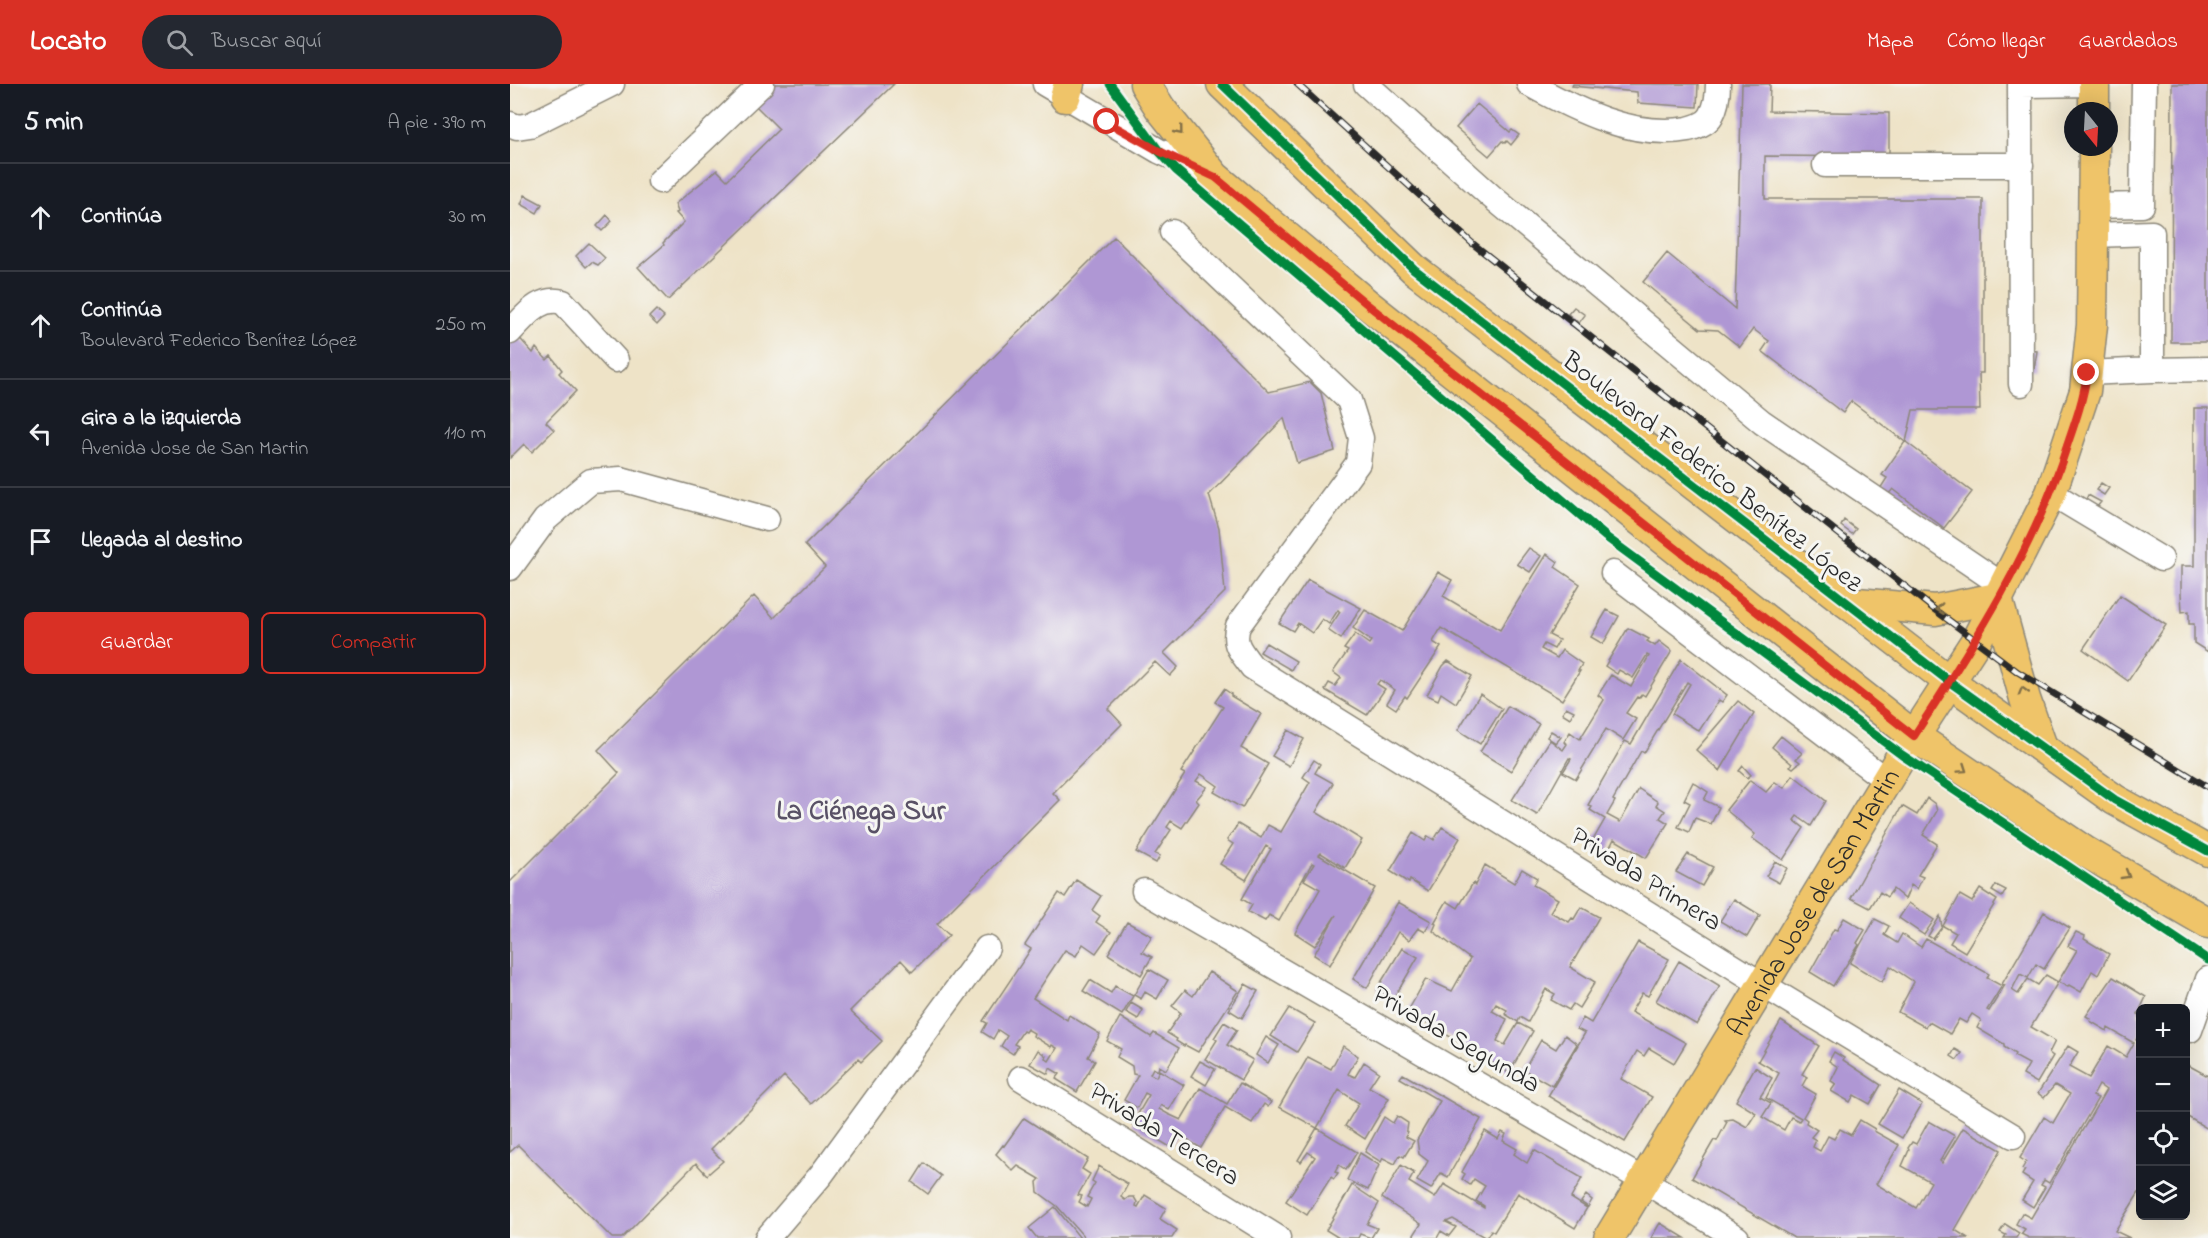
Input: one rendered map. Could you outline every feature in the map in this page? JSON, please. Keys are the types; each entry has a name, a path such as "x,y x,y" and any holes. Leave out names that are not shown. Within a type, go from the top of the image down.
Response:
{"main road":[{"path":"1145,84 1160,108 1215,177 1368,305 1914,736 2084,851 2208,923"},
{"name":"Boulevard Federico Benítez López","path":"1222,84 1414,269 1950,682 2115,800 2208,851"},
{"path":"2094,84 2094,102"},
{"name":"Avenida Jose de San Martin","path":"1609,1238 1642,1180 1914,736 1976,641 2051,493 2085,391 2092,325 2094,156"},
{"path":"1846,602 1935,610 2001,593 2025,699 2042,747"}],"street":[{"path":"660,181 762,84"},
{"path":"1366,84 1492,197 1762,422 2001,593"},
{"path":"1529,84 1568,106 1620,124 1668,132 1697,127 1711,117 1718,100 1718,84"},
{"path":"2021,384 2020,84 2094,84"},
{"path":"2093,206 2142,205 2144,84"},
{"path":"510,124 517,127 530,125 608,85"},
{"path":"1060,88 1159,151 1215,177"},
{"path":"1825,165 2021,165"},
{"name":"Privada Primera","path":"1172,232 1349,400 1361,438 1358,463 1238,626 1234,637 1237,647 1252,667 1763,985 2013,1136"},
{"path":"2093,235 2152,233 2152,370"},
{"path":"510,332 538,303 555,300 563,302 616,360"},
{"path":"2087,373 2208,369"},
{"path":"510,568 545,520 591,481 621,479 767,519"},
{"path":"2051,493 2161,559"},
{"path":"1613,573 1887,781"},
{"name":"Privada Segunda","path":"1144,891 1642,1180 1737,1238"},
{"path":"767,1238 820,1176 987,948"},
{"path":"2190,1030 2208,979"},
{"name":"Privada Tercera","path":"1020,1078 1278,1238"}],"building":[{"path":"772,84 894,84 668,300 638,267 664,245 663,243 684,222 676,213 678,212 675,204 717,170 727,180 779,129 753,103"},
{"path":"1573,84 1698,84 1697,107 1638,103 1637,92 1572,86"},
{"path":"1742,84 1770,84 1769,111 1889,113 1889,157 1765,156 1765,199 1983,199 1983,373 1979,373 1980,410 1913,410 1906,442 1972,492 1944,528 1893,489 1885,498 1880,489 1887,478 1882,475 1905,442 1851,401 1843,413 1762,351 1769,341 1753,329 1740,347 1718,330 1700,329 1643,282 1667,253 1735,309"},
{"path":"2172,84 2208,84 2208,342 2171,342"},
{"path":"1477,104 1510,132 1512,130 1519,135 1511,145 1507,141 1505,143 1502,141 1489,156 1456,128"},
{"path":"525,195 542,204 537,213 521,204"},
{"path":"607,215 612,221 602,231 597,226"},
{"path":"1114,237 1269,392 1310,382 1321,393 1335,451 1297,463 1284,418 1209,495 1219,528 1225,592 1164,653 1178,667 1170,676 1155,662 1108,709 1122,724 1053,793 1060,800 937,924 949,935 912,972 901,960 850,1011 882,1041 861,1062 858,1059 811,1104 784,1076 711,1149 723,1161 707,1175 696,1163 622,1238 612,1238 518,1145 510,1152 510,882 619,773 598,750 754,596 774,618 825,567 805,545"},
{"path":"589,243 605,258 598,265 592,262 586,267 576,256"},
{"path":"1574,307 1585,315 1579,323 1568,314"},
{"path":"656,310 664,317 657,325 649,317"},
{"path":"515,333 533,353 536,348 547,360 551,356 562,370 559,373 576,391 546,422 554,430 532,452 524,444 510,458 510,338"},
{"path":"2029,350 2037,351 2034,371 2023,369"},
{"path":"2194,408 2208,408 2208,652 2194,643 2194,624 2189,624 2189,611 2182,612 2181,566 2194,566"},
{"path":"2101,483 2109,488 2104,495 2096,490"},
{"path":"2088,495 2101,502 2092,513 2083,506"},
{"path":"1844,520 1856,529 1852,534 1841,526"},
{"path":"1529,548 1541,556 1530,572 1517,564"},
{"path":"1547,554 1558,562 1555,567 1580,584 1549,635 1559,640 1554,649 1544,644 1541,649 1557,658 1562,650 1582,664 1562,700 1441,628 1433,642 1441,647 1407,698 1405,696 1396,709 1387,703 1395,690 1380,680 1377,684 1385,689 1367,715 1325,690 1329,683 1335,686 1341,678 1333,672 1348,651 1344,649 1355,634 1369,644 1371,641 1353,628 1365,610 1402,631 1438,572 1452,580 1443,596 1500,630"},
{"path":"1308,580 1361,608 1341,639 1328,630 1340,612 1338,610 1329,624 1322,619 1312,633 1298,623 1293,631 1279,623"},
{"path":"2120,595 2166,625 2128,681 2083,649"},
{"path":"1607,610 1619,616 1603,644 1591,637"},
{"path":"1628,628 1649,639 1647,641 1655,646 1659,641 1672,651 1645,696 1642,694 1639,698 1637,697 1626,713 1636,719 1623,740 1606,729 1576,779 1563,772 1571,759 1569,758 1537,815 1512,800 1550,740 1563,750 1567,744 1564,742 1570,732 1580,739 1604,700 1598,695 1611,675 1631,687 1649,656 1647,655 1633,678 1619,670 1617,674 1605,666"},
{"path":"1266,643 1296,661 1291,670 1260,652"},
{"path":"1681,659 1727,695 1722,702 1719,700 1699,731 1672,714 1690,684 1687,682 1644,753 1641,751 1607,815 1620,822 1639,789 1658,802 1656,805 1665,811 1660,818 1668,823 1646,858 1614,839 1606,855 1593,847 1595,844 1592,842 1605,819 1590,810 1592,807 1588,805 1625,741 1631,744"},
{"path":"1448,661 1472,676 1456,703 1441,693 1438,700 1427,695"},
{"path":"1224,689 1231,696 1261,714 1241,748 1268,764 1242,808 1214,792 1218,786 1201,774 1196,781 1207,787 1196,800 1199,803 1182,828 1171,821 1167,827 1171,830 1155,854 1160,856 1156,863 1136,852 1185,774 1181,772 1223,707 1215,702"},
{"path":"1480,694 1502,709 1480,744 1458,730"},
{"path":"1738,701 1754,714 1720,771 1696,750"},
{"path":"1508,706 1539,724 1511,771 1480,752"},
{"path":"1566,707 1574,711 1570,718 1562,713"},
{"path":"1288,730 1304,739 1289,766 1272,756"},
{"path":"1551,731 1561,737 1556,743 1547,737"},
{"path":"1781,736 1802,753 1796,759 1800,762 1793,768 1790,766 1792,764 1772,747"},
{"path":"1314,760 1320,764 1315,773 1333,783 1316,812 1362,840 1345,868 1321,853 1319,855 1375,888 1330,965 1314,955 1336,915 1315,946 1295,933 1320,889 1304,880 1314,864 1312,863 1279,921 1269,915 1265,921 1248,912 1252,905 1242,899 1271,849 1266,846 1246,880 1220,864 1233,844 1227,840 1238,824 1261,838 1268,825 1281,832 1310,782 1303,777"},
{"path":"1743,766 1751,775 1747,778 1739,771"},
{"path":"1793,775 1826,801 1811,826 1797,816 1794,820 1804,828 1783,860 1752,838 1755,834 1726,810 1750,780 1766,792 1775,782 1784,788"},
{"path":"1693,782 1708,792 1704,800 1719,807 1711,824 1695,818 1689,832 1678,827 1690,803 1684,800"},
{"path":"1927,798 1935,804 1937,811 1923,835 1937,844 1918,875 1923,877 1917,889 1911,885 1905,899 1893,889 1887,897 1880,892 1870,908 1851,898 1902,806 1917,815"},
{"path":"1442,827 1460,838 1428,891 1390,871 1413,833 1425,841 1428,836 1434,840"},
{"path":"1688,854 1713,867 1702,886 1676,872"},
{"path":"1775,861 1787,868 1779,883 1766,876"},
{"path":"1485,865 1514,883 1522,869 1537,878 1533,885 1558,899 1550,912 1569,922 1572,918 1574,919 1581,907 1599,917 1570,967 1595,982 1579,1008 1573,1004 1569,1010 1551,1000 1555,994 1546,989 1528,1022 1520,1017 1518,1022 1505,1014 1507,1010 1496,1004 1492,1011 1507,1019 1497,1041 1505,1045 1518,1023 1533,1031 1509,1073 1408,1011 1426,979 1452,991 1470,959 1433,931 1436,924 1434,923 1447,901 1458,908 1473,883 1475,885"},
{"path":"1076,880 1101,896 1092,910 1100,916 1096,922 1111,932 1096,953 1083,944 1076,956 1065,950 1033,998 1067,1020 1069,1015 1100,1034 1088,1057 1095,1061 1077,1092 1056,1079 1060,1074 1050,1068 1048,1074 1030,1064 1038,1050 1049,1061 1057,1048 1033,1036 1034,1033 1027,1029 1023,1031 1014,1044 1018,1046 1013,1054 1001,1046 1007,1036 998,1030 993,1039 982,1032 987,1023 983,1021 1031,949 1025,945 1059,893 1065,897"},
{"path":"1996,885 2006,890 2002,897 1992,891"},
{"path":"1980,889 1997,900 1965,952 1950,943 1956,933 1943,926 1960,895 1972,902"},
{"path":"1734,899 1760,915 1747,937 1720,921"},
{"path":"1398,902 1431,921 1425,932 1418,928 1409,940 1398,932 1367,988 1353,979"},
{"path":"1909,903 1934,920 1924,935 1899,918"},
{"path":"2044,912 2070,928 2044,969 2036,964 2028,978 2020,974 2012,990 2018,994 2028,979 2038,985 2046,975 2058,982 2031,1027 2055,1041 2049,1053 2053,1056 2037,1083 2023,1075 2029,1064 2014,1056 2015,1054 2004,1047 2004,1044 1977,1028 1981,1020 1972,1014 1966,1023 1959,1019 1950,1034 1929,1022 1925,1027 1898,1012 1914,982 1890,966 1882,982 1850,963 1875,919 1889,926 1884,935 1897,943 1902,934 1921,947 1926,939 1989,974 1987,978 2002,986 1987,1010 1989,1011"},
{"path":"1940,916 1942,927 1933,939 1928,936"},
{"path":"1844,918 1865,930 1857,943 1859,945 1833,986 1810,972 1834,929 1837,930"},
{"path":"1127,922 1152,936 1142,952 1152,957 1141,975 1108,954"},
{"path":"2076,932 2109,954 2098,975 2092,971 2081,992 2058,982 2077,950 2068,946"},
{"path":"1638,942 1669,959 1648,996 1642,993 1631,1012 1686,1043 1674,1063 1649,1048 1644,1056 1637,1051 1621,1079 1652,1097 1625,1142 1548,1096 1585,1033 1577,1029 1583,1018 1591,1023"},
{"path":"1402,948 1418,957 1394,998 1377,989"},
{"path":"1679,961 1720,986 1697,1025 1656,1001"},
{"path":"1149,969 1168,980 1157,999 1145,992 1141,999 1134,995"},
{"path":"1209,972 1238,991 1198,1052 1184,1046 1167,1033 1181,1013 1172,1006 1185,990 1193,996"},
{"path":"2113,977 2146,997 2143,1004 2136,1004 2136,1197 2115,1231 2130,1238 2029,1238 2021,1234 2025,1229 2016,1224 2022,1213 2031,1218 2106,1090 2099,1085 2093,1096 2098,1098 2049,1183 2044,1180 2041,1185 2045,1187 2033,1207 2022,1200 2033,1182 2022,1175 2026,1162 2020,1158 2044,1117 2053,1123 2070,1094 2055,1085 2044,1098 2038,1093 2068,1046 2078,1052 2069,1067 2089,1078 2108,1046 2126,1057 2134,1043 2108,1028 2107,1031 2086,1016"},
{"path":"1090,980 1111,993 1115,986 1133,996 1122,1015 1083,991"},
{"path":"1245,984 1258,991 1242,1018 1229,1010"},
{"path":"1131,1003 1143,1010 1138,1019 1126,1012"},
{"path":"1289,1008 1315,1023 1297,1052 1271,1036"},
{"path":"1120,1017 1151,1037 1154,1033 1179,1048 1166,1070 1159,1066 1158,1071 1153,1068 1150,1074 1156,1077 1159,1070 1184,1085 1169,1110 1161,1105 1159,1109 1181,1120 1200,1088 1227,1104 1240,1083 1271,1102 1268,1107 1264,1104 1252,1123 1225,1107 1201,1148 1177,1134 1170,1147 1132,1124 1149,1095 1145,1093 1137,1108 1124,1100 1138,1075 1133,1074 1132,1066 1117,1057 1121,1049 1107,1041"},
{"path":"1781,1021 1819,1046 1802,1074 1807,1077 1802,1086 1816,1094 1803,1117 1807,1120 1806,1123 1817,1130 1811,1137 1816,1140 1813,1147 1820,1151 1828,1136 1834,1139 1840,1129 1851,1135 1860,1120 1899,1145 1876,1184 1916,1208 1931,1182 1902,1166 1908,1148 1912,1142 1916,1144 1929,1121 1955,1136 1940,1161 1942,1163 1963,1128 2001,1150 1955,1230 1968,1238 1794,1238 1692,1178 1714,1140 1717,1141 1727,1122 1725,1120 1733,1119 1747,1127 1756,1113 1736,1101 1755,1067 1772,1078 1760,1097 1771,1103 1762,1117 1784,1130 1791,1117 1799,1121 1801,1118 1766,1098 1779,1073 1758,1061"},
{"path":"1224,1022 1237,1030 1227,1045 1253,1060 1241,1080 1205,1059 1217,1040 1214,1038"},
{"path":"1565,1035 1577,1044 1552,1086 1524,1070 1541,1040 1556,1049"},
{"path":"1266,1037 1279,1045 1268,1063 1256,1055"},
{"path":"1343,1046 1358,1056 1348,1074 1355,1077 1364,1062 1379,1072 1369,1087 1389,1098 1365,1139 1345,1126 1359,1103 1339,1090 1317,1128 1279,1107 1308,1057 1331,1069"},
{"path":"1955,1049 1962,1053 1957,1060 1951,1056"},
{"path":"1834,1052 1881,1085 1870,1104 1854,1095 1850,1102 1831,1091 1836,1084 1831,1081 1838,1067 1829,1061"},
{"path":"1200,1061 1215,1069 1206,1085 1191,1076"},
{"path":"2190,1066 2208,1076 2208,1129 2190,1118"},
{"path":"1403,1074 1481,1119 1448,1177 1441,1173 1431,1189 1417,1181 1428,1161 1419,1154 1417,1140 1440,1101 1400,1078"},
{"path":"1899,1090 1922,1104 1902,1138 1878,1124"},
{"path":"1397,1116 1408,1123 1406,1137 1414,1141 1404,1157 1400,1155 1395,1164 1383,1158 1381,1162 1365,1152 1384,1117 1393,1123"},
{"path":"1024,1118 1088,1159 1082,1169 1090,1174 1078,1195 1082,1196 1079,1202 1087,1207 1091,1199 1087,1197 1095,1183 1092,1181 1099,1166 1128,1184 1121,1197 1125,1200 1134,1197 1138,1207 1145,1195 1166,1208 1160,1219 1177,1230 1172,1238 1085,1238 1057,1206 1038,1192 1037,1182 1040,1179 1018,1166 1013,1171 996,1154"},
{"path":"1317,1128 1357,1152 1346,1170 1339,1165 1335,1172 1338,1173 1334,1179 1331,1177 1307,1215 1286,1201 1315,1157 1308,1152 1301,1162 1298,1160"},
{"path":"1485,1131 1498,1139 1502,1132 1506,1134 1503,1141 1517,1149 1514,1154 1527,1163 1534,1150 1582,1178 1571,1198 1587,1208 1575,1228 1518,1193 1494,1232 1491,1230 1486,1238 1453,1219 1446,1222 1456,1227 1449,1236 1441,1231 1437,1238 1412,1238 1421,1224 1382,1198 1401,1165 1414,1173 1409,1182 1435,1198 1444,1184 1484,1208 1476,1201 1485,1186 1474,1179 1470,1185 1462,1179 1465,1174 1462,1172"},
{"path":"1360,1153 1379,1165 1368,1190 1347,1180"},
{"path":"924,1163 941,1176 928,1194 912,1182"},
{"path":"1352,1185 1379,1203 1367,1224 1377,1228 1371,1238 1360,1234 1358,1238 1339,1238 1326,1230"},
{"path":"1586,1195 1592,1200 1588,1207 1581,1202"},
{"path":"1055,1207 1080,1238 1037,1238 1029,1228"},
{"path":"1660,1223 1685,1238 1651,1238"},
{"path":"2005,1224 2019,1233 2016,1238 2004,1238 2006,1235 2000,1232"}],"railway":[{"path":"1297,84 1472,243 1935,610 2018,672 2208,787"}],"cycle path":[{"path":"1110,84 1159,151 1176,170 1606,537 1902,755 2208,960"},
{"path":"1222,84 1414,269 1950,682 2115,800 2208,851"}],"district":[{"name":"La Ciénega Sur","path":"861,809"}],"route":[{"path":"1107,122 1159,151 1215,177 1368,305 1914,736 1976,641 2051,493 2085,391 2087,373"}]}
